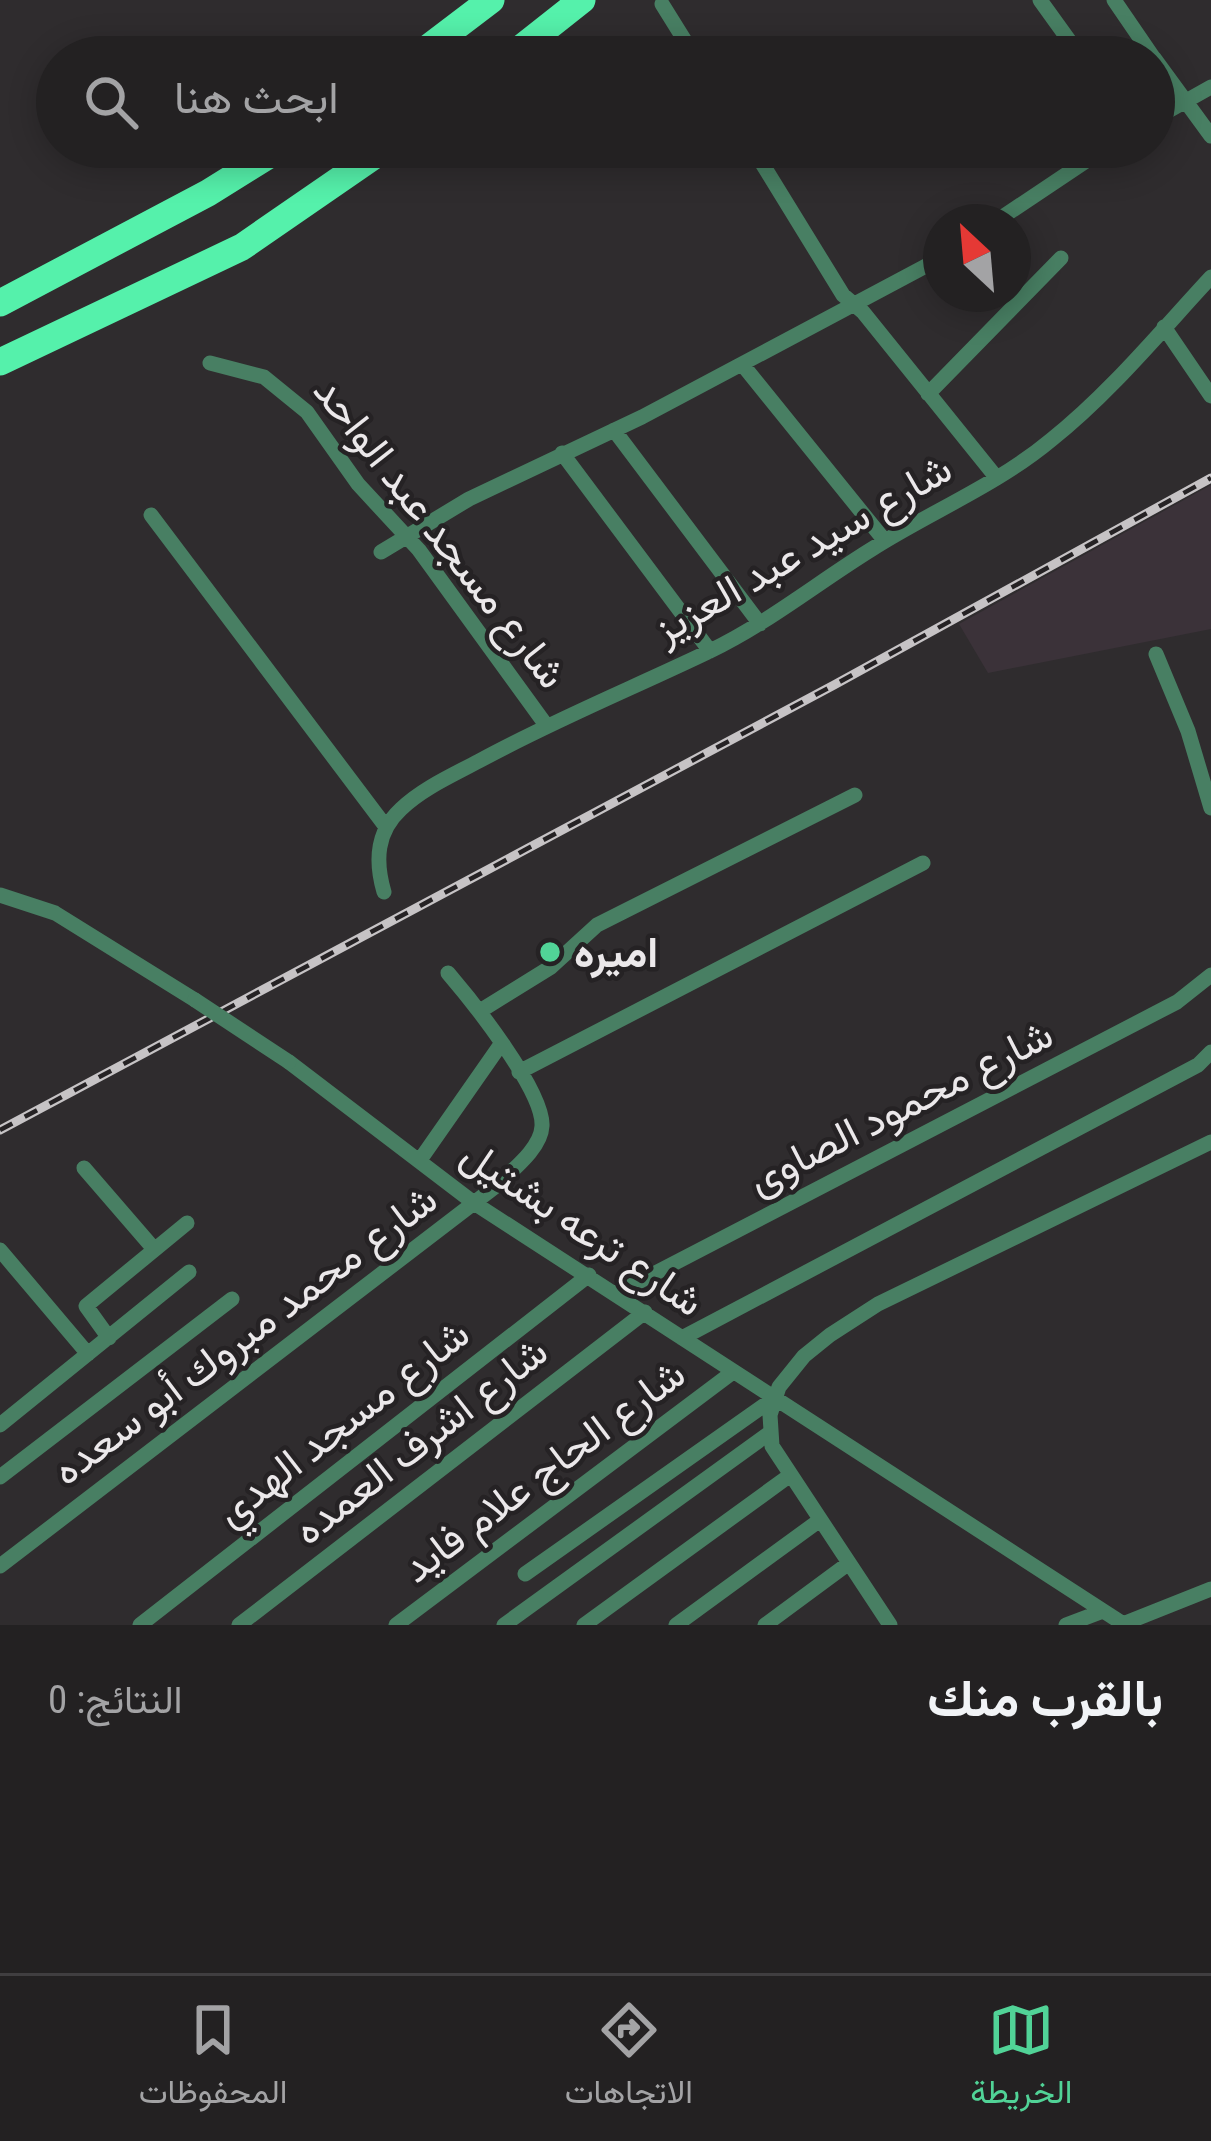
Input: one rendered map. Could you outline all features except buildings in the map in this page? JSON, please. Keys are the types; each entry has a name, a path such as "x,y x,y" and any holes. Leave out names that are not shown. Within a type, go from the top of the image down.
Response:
{"highway":[{"path":"444,36 491,0"},
{"path":"537,36 582,0"},
{"path":"0,303 152,224 247,168"},
{"path":"0,362 242,248 357,168"}],"street":[{"path":"1040,0 1067,36"},
{"path":"1114,0 1139,36"},
{"path":"662,4 682,36"},
{"path":"1175,106 1211,87"},
{"path":"1175,88 1211,136"},
{"path":"766,168 853,304 996,478"},
{"path":"1022,204 1076,168"},
{"path":"928,394 1061,259"},
{"path":"381,552 469,499 614,430 923,267"},
{"name":"شارع سيد عبد العزيز","path":"386,827 431,787 546,725 760,624 885,541 996,478 1052,440 1211,277"},
{"path":"1164,327 1211,396"},
{"name":"شارع مسجد عبد الواحد","path":"210,363 264,377 294,398 366,494 406,536 546,725"},
{"path":"742,364 885,541"},
{"path":"614,430 760,624"},
{"path":"562,453 710,651"},
{"path":"151,515 386,827 378,848 377,871 384,892"},
{"path":"1156,654 1203,750 1211,808"},
{"path":"480,1011 551,968 597,925 855,796"},
{"path":"519,1072 923,863"},
{"name":"شارع ترعه بشتيل","path":"0,895 55,913 195,1000 289,1062 474,1203 1124,1624"},
{"path":"448,973 480,1011 540,1113 538,1140 474,1203"},
{"name":"شارع محمود الصاوى","path":"616,1293 1177,1002 1210,979"},
{"path":"420,1160 501,1044"},
{"path":"682,1338 1198,1065 1211,1052"},
{"path":"525,1574 773,1399 804,1356 878,1304 1211,1142"},
{"path":"84,1168 154,1249"},
{"name":"شارع محمد مبروك أبو سعده","path":"0,1566 474,1203"},
{"path":"109,1338 86,1306 187,1223"},
{"path":"0,1250 88,1354"},
{"path":"0,1425 189,1272"},
{"name":"شارع مسجد الهدي","path":"140,1625 589,1275"},
{"path":"0,1478 232,1299"},
{"name":"شارع اشرف العمده","path":"239,1625 645,1312"},
{"name":"شارع الحاج علام فايد","path":"396,1625 733,1372"},
{"path":"773,1399 768,1434 789,1476 885,1623"},
{"path":"504,1625 768,1434"},
{"path":"584,1625 789,1476"},
{"path":"676,1625 820,1520"},
{"path":"765,1625 849,1563"},
{"path":"1124,1624 1211,1588"},
{"path":"1066,1625 1103,1611"}],"shaded area":[{"path":"1211,485 1211,629 988,673 959,624"}],"railway":[{"path":"0,1130 1211,478"}],"place":[{"name":"اميره","path":"550,952"}]}
